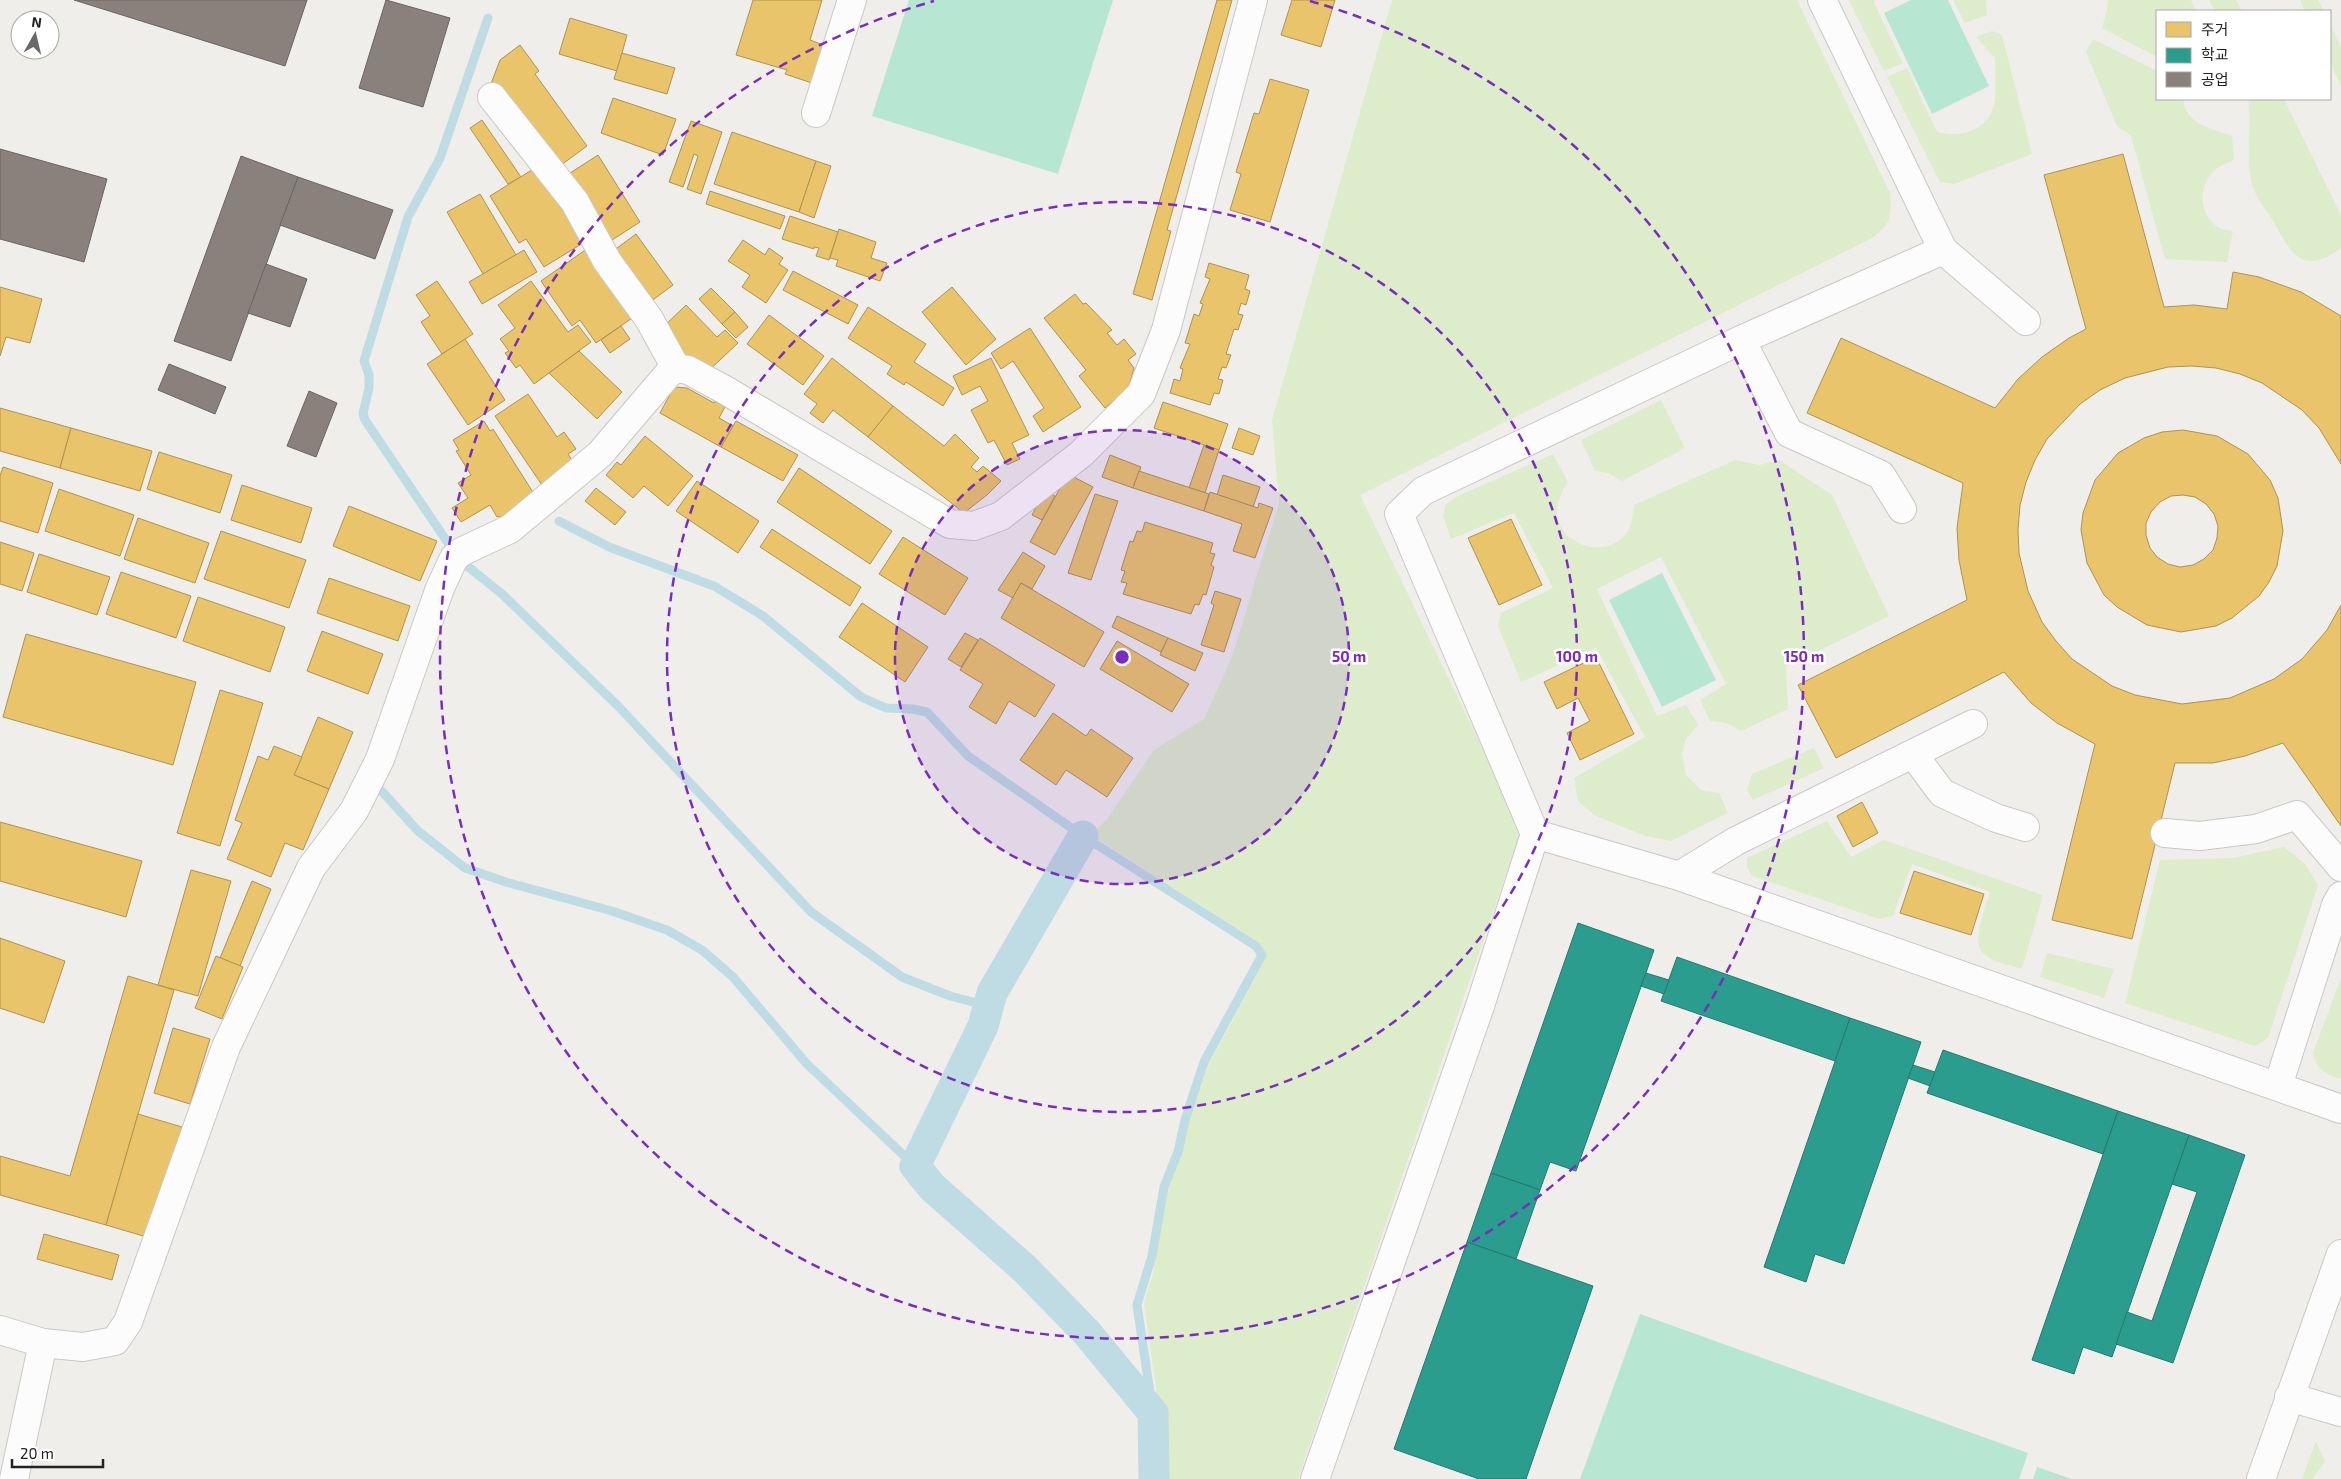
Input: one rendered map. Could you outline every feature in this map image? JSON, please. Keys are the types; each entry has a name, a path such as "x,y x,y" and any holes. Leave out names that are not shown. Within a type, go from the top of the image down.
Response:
{"street":[{"path":"816,113 852,0"},
{"path":"0,1330 43,1343 83,1347 115,1341 128,1322 226,1047 311,868 354,811 380,759 440,588 458,555 510,529 600,454 669,373 676,368 688,370 725,390 950,524 974,526 1001,516 1081,454 1141,394 1166,330 1253,0"},
{"path":"1822,0 1943,250 2026,321"},
{"path":"492,97 575,202 607,261 649,319 676,368"},
{"path":"1315,1479 1480,1006 1535,834 1399,514 1422,491 1741,340 1943,250"},
{"path":"1741,340 1789,433 1881,475 1902,509"},
{"path":"1679,876 1736,841 1973,724"},
{"path":"1912,754 1942,793 1996,818 2025,828"},
{"path":"2165,833 2200,836 2256,829 2297,815 2341,867"},
{"path":"1535,834 1679,876 2341,1109"},
{"path":"2278,1086 2336,905 2341,896"},
{"path":"2262,1479 2289,1397 2341,1254"},
{"path":"14,1479 43,1343"},
{"path":"2289,1397 2341,1412"}],"green space":[{"path":"909,0 1113,0 1058,174 872,116"},
{"path":"1392,0 1797,0 1890,193 1891,208 1887,224 1872,238 1360,495 1520,826 1520,834 1298,1479 1160,1479 1157,1397 1144,1303 1153,1273 1168,1187 1181,1152 1189,1120 1209,1064 1262,965 1266,953 1260,943 1091,835 1107,819 1154,750 1204,719 1232,657 1279,503 1272,420"},
{"path":"1849,0 1875,0 1874,3 1903,63 1884,71"},
{"path":"1911,0 1948,0 1989,86 1932,114 1884,13"},
{"path":"1953,0 1986,0 1987,15 1965,23"},
{"path":"2108,0 2191,0 2196,10 2156,10 2156,56 2102,28"},
{"path":"2209,0 2236,0 2241,10 2214,10"},
{"path":"2300,0 2318,0 2323,10 2305,10"},
{"path":"2331,26 2341,47 2341,86 2331,64"},
{"path":"1992,31 2002,35 2032,154 1954,184 1940,182 1887,77 1907,68 1937,132 1953,134 1977,128 1984,123 1993,109 1995,58 1976,37"},
{"path":"2093,39 2156,70 2156,100 2184,100 2185,107 2194,120 2209,128 2232,136 2234,160 2218,168 2210,175 2203,190 2202,198 2206,214 2211,221 2220,228 2233,231 2227,262 2165,259 2131,136 2117,126 2086,52"},
{"path":"2248,100 2284,100 2341,217 2341,248 2328,256 2316,261 2307,261 2299,257 2286,243 2257,196 2250,177"},
{"path":"1661,400 1685,448 1622,481 1608,473 1595,471 1581,440"},
{"path":"1553,454 1568,482 1558,502 1558,519 1565,533 1578,542 1593,547 1608,546 1622,538 1631,524 1634,505 1735,460 1760,465 1779,460 1832,495 1889,616 1786,667 1788,709 1741,731 1727,723 1710,721 1700,700 1726,684 1661,557 1597,589 1657,716 1686,705 1698,725 1686,739 1682,754 1686,775 1701,790 1719,793 1728,813 1671,841 1645,836 1594,815 1578,801 1574,778 1645,737 1596,648 1521,682 1498,626 1501,613 1553,588 1514,513 1451,539 1443,516 1446,504 1458,496"},
{"path":"1662,573 1716,680 1662,707 1609,600"},
{"path":"1814,748 1824,768 1753,800 1747,790 1752,774"},
{"path":"1827,821 1851,857 1884,840 2043,895 2022,969 1993,960 1980,950 1978,934 1990,892 1912,864 1893,916 1879,919 1752,876 1747,867 1747,858"},
{"path":"2284,847 2305,864 2318,885 2268,1038 2255,1046 2125,1003 2160,860 2233,858"},
{"path":"2047,953 2114,969 2104,998 2040,977"},
{"path":"2341,978 2341,1079 2322,1070 2314,1059 2313,1053"},
{"path":"1640,1314 2028,1453 2019,1479 1580,1479"},
{"path":"2316,1441 2325,1462 2312,1479 2302,1479"},
{"path":"2037,1467 2072,1479 2033,1479"}],"water":[{"path":"1158,1416 1161,1477 1160,1479 1145,1479 1148,1419"}],"building: 주거":[{"path":"753,0 822,0 810,40 823,45 812,83 785,74 787,70 736,55"},
{"path":"1217,0 1232,0 1167,230 1171,231 1152,300 1133,294"},
{"path":"1292,0 1335,0 1321,47 1281,35"},
{"path":"570,18 627,35 617,71 559,54"},
{"path":"520,45 539,71 535,74 587,146 553,171 491,84 500,60"},
{"path":"622,53 675,68 667,94 614,79"},
{"path":"1270,79 1309,90 1270,222 1230,210 1241,174 1236,172 1254,113 1259,114"},
{"path":"613,98 676,119 663,155 601,133"},
{"path":"482,120 521,177 508,184 470,128"},
{"path":"691,121 722,132 701,194 687,189 698,156 694,154 683,187 669,182"},
{"path":"732,132 816,161 799,212 714,184"},
{"path":"2123,154 2164,307 2194,305 2227,309 2233,272 2259,277 2301,292 2341,316 2341,464 2319,428 2302,410 2262,383 2240,374 2216,368 2168,367 2125,378 2100,390 2080,404 2047,439 2035,460 2026,482 2020,505 2019,553 2028,591 2042,622 2072,659 2112,686 2135,695 2182,704 2230,698 2274,679 2302,659 2327,630 2341,605 2341,826 2283,743 2245,756 2213,763 2175,763 2132,939 2052,920 2095,744 2057,723 2031,703 2004,672 1836,758 1798,685 1967,600 1959,560 1957,528 1963,483 1807,413 1841,338 1995,408 2018,379 2042,357 2069,338 2086,329 2044,175"},
{"path":"598,155 640,222 609,242 567,175"},
{"path":"816,161 831,166 814,218 799,212"},
{"path":"535,168 554,198 559,195 588,240 544,267 526,239 519,243 490,196"},
{"path":"710,191 785,216 780,229 706,204"},
{"path":"480,194 516,255 483,274 447,212"},
{"path":"790,216 838,232 829,260 816,256 819,248 814,247 814,249 782,239"},
{"path":"839,229 876,242 871,258 887,263 880,281 836,266 838,260 830,258"},
{"path":"636,234 673,285 646,305 609,254"},
{"path":"743,240 765,255 769,248 783,258 779,264 788,270 766,303 742,287 750,275 728,261"},
{"path":"591,246 638,314 596,343 580,320 572,326 541,281"},
{"path":"524,250 537,272 482,304 469,282"},
{"path":"1209,263 1249,275 1245,289 1250,291 1246,305 1241,303 1238,314 1243,315 1238,330 1234,329 1226,354 1231,355 1226,368 1222,367 1218,379 1223,380 1219,394 1214,393 1210,405 1170,393 1174,379 1180,381 1183,369 1180,368 1190,344 1185,343 1194,314 1199,316 1203,304 1200,303 1210,279 1205,277"},
{"path":"793,271 858,305 848,324 783,290"},
{"path":"437,281 473,334 442,354 421,322 430,316 416,295"},
{"path":"531,281 568,332 578,325 591,342 534,384 520,365 516,368 505,353 509,351 500,339 515,328 498,305"},
{"path":"0,287 42,299 30,343 6,337 0,356"},
{"path":"952,287 996,339 966,365 922,312"},
{"path":"711,288 735,312 722,324 699,299"},
{"path":"1075,294 1083,304 1086,303 1112,330 1107,333 1117,345 1124,339 1136,354 1128,360 1134,368 1128,389 1105,408 1079,376 1086,370 1044,318"},
{"path":"686,305 717,337 725,330 738,343 704,375 661,329"},
{"path":"868,307 926,344 914,362 954,388 943,406 906,382 904,385 887,374 892,366 848,338"},
{"path":"735,312 748,327 736,338 722,324"},
{"path":"769,315 824,356 803,385 747,344"},
{"path":"621,326 630,339 610,353 601,340"},
{"path":"1030,328 1081,407 1043,432 1033,416 1044,408 1013,361 1001,369 991,353"},
{"path":"465,339 505,400 468,425 427,364"},
{"path":"579,351 622,392 597,419 549,373"},
{"path":"832,358 893,406 868,437 833,410 823,423 810,413 817,404 804,394"},
{"path":"991,358 1029,435 1012,443 1020,459 1007,465 994,440 988,443 971,410 988,401 980,386 962,395 953,376"},
{"path":"674,387 687,388 725,407 719,418 733,426 721,447 660,413"},
{"path":"528,394 557,437 564,432 576,449 568,454 574,463 542,485 495,416"},
{"path":"1163,402 1228,424 1219,450 1154,428"},
{"path":"893,406 944,446 955,434 979,458 971,467 977,472 983,466 1001,481 964,513 868,437"},
{"path":"0,408 71,428 60,468 0,451"},
{"path":"484,421 490,431 493,429 534,494 504,523 499,516 497,517 490,505 461,522 452,508 468,498 458,483 471,475 456,451 459,450 453,440"},
{"path":"736,421 798,455 783,481 721,447"},
{"path":"71,428 152,451 140,491 60,468"},
{"path":"1239,428 1260,436 1253,455 1232,448"},
{"path":"2183,430 2217,436 2248,454 2270,480 2278,498 2283,531 2277,566 2259,596 2232,618 2216,626 2181,632 2147,625 2117,607 2104,595 2087,563 2081,530 2083,513 2095,480 2118,453 2144,438 2162,432","holes":["2171,496 2195,497 2206,504 2214,514 2218,526 2213,550 2204,559 2193,565 2180,567 2168,564 2157,557 2150,548 2146,535 2146,523 2151,512 2160,502"]},
{"path":"645,436 693,476 668,506 644,486 633,498 606,475 617,462 621,465"},
{"path":"1204,445 1219,450 1205,493 1189,488"},
{"path":"159,452 232,475 220,513 147,489"},
{"path":"1110,455 1141,467 1133,488 1102,477"},
{"path":"3,467 53,483 38,533 0,521 0,476"},
{"path":"799,468 892,531 870,564 777,502"},
{"path":"1139,471 1209,494 1204,511 1133,488"},
{"path":"1068,474 1093,487 1055,555 1030,542"},
{"path":"1223,475 1260,487 1253,507 1217,495"},
{"path":"697,481 759,521 738,553 676,511"},
{"path":"242,485 312,508 301,543 231,520"},
{"path":"596,488 626,512 615,525 585,501"},
{"path":"59,489 134,515 120,556 45,531"},
{"path":"1045,490 1055,496 1042,520 1032,515"},
{"path":"1210,492 1258,508 1259,503 1273,508 1255,558 1233,551 1242,524 1204,511"},
{"path":"1095,494 1118,501 1091,580 1068,573"},
{"path":"349,506 437,541 420,581 333,546"},
{"path":"138,518 209,543 195,583 124,559"},
{"path":"1511,519 1542,585 1499,605 1468,538"},
{"path":"1145,522 1213,543 1210,553 1215,554 1211,565 1214,567 1206,595 1203,594 1199,605 1195,604 1191,614 1123,594 1127,583 1121,582 1125,571 1121,570 1130,541 1133,542 1137,531 1142,532"},
{"path":"772,529 861,587 850,606 760,547"},
{"path":"221,531 306,560 289,608 204,579"},
{"path":"903,537 968,578 945,615 879,574"},
{"path":"0,542 34,553 22,591 0,584"},
{"path":"1023,552 1045,566 1032,589 1021,583 1013,598 998,590"},
{"path":"39,554 110,577 97,615 27,592"},
{"path":"121,572 191,596 176,638 106,614"},
{"path":"329,578 410,606 398,641 317,613"},
{"path":"1021,583 1104,632 1084,667 1001,618"},
{"path":"1215,591 1241,599 1224,652 1201,645 1214,605 1211,603"},
{"path":"198,597 285,627 270,672 183,641"},
{"path":"862,603 928,647 905,682 839,637"},
{"path":"1117,616 1168,638 1161,652 1112,627"},
{"path":"322,631 383,654 368,694 307,671"},
{"path":"965,633 978,640 961,667 948,659"},
{"path":"26,634 196,682 173,765 3,717"},
{"path":"980,638 1055,685 1035,717 1009,701 996,724 969,707 983,684 960,670"},
{"path":"1168,638 1203,653 1195,671 1160,655"},
{"path":"1117,641 1189,684 1172,712 1100,669"},
{"path":"1596,657 1634,734 1580,760 1567,733 1590,721 1578,698 1557,709 1544,682"},
{"path":"220,690 263,703 220,846 177,833"},
{"path":"1053,713 1086,736 1091,729 1133,758 1107,797 1066,770 1056,785 1020,760"},
{"path":"318,717 353,732 329,789 294,775"},
{"path":"274,746 302,757 294,775 329,789 303,850 285,843 271,877 227,859 242,823 235,820 258,756 268,760"},
{"path":"1862,802 1878,833 1853,847 1837,816"},
{"path":"0,822 142,861 126,917 0,881"},
{"path":"191,870 231,881 198,996 158,985"},
{"path":"1914,871 1984,894 1971,935 1900,913"},
{"path":"252,881 271,889 240,966 220,958"},
{"path":"0,938 65,961 44,1023 0,1008"},
{"path":"216,956 243,967 222,1019 195,1008"},
{"path":"128,976 174,990 106,1225 0,1195 0,1156 70,1176"},
{"path":"173,1028 210,1039 190,1104 154,1093"},
{"path":"138,1114 182,1127 150,1238 106,1225"},
{"path":"44,1234 119,1255 112,1280 37,1259"}],"building: 학교":[{"path":"1578,923 1654,950 1576,1171 1550,1162 1540,1190 1491,1173"},
{"path":"1677,957 1850,1018 1835,1061 1661,1001"},
{"path":"1646,973 1669,980 1664,994 1641,986"},
{"path":"1850,1018 1921,1042 1844,1264 1815,1254 1806,1282 1764,1267"},
{"path":"1943,1050 2118,1111 2103,1154 1927,1093"},
{"path":"1913,1065 1935,1072 1930,1086 1908,1078"},
{"path":"2118,1111 2189,1135 2112,1357 2083,1347 2074,1374 2032,1360"},
{"path":"2189,1135 2245,1155 2173,1363 2116,1344 2127,1312 2152,1321 2197,1192 2172,1184"},
{"path":"1491,1173 1540,1190 1516,1259 1467,1242"},
{"path":"1467,1242 1593,1286 1526,1479 1479,1479 1394,1449"}],"building: 공업":[{"path":"74,0 307,0 285,66"},
{"path":"386,0 450,18 423,107 359,88"},
{"path":"0,149 107,179 84,262 0,239"},
{"path":"241,156 298,177 231,361 174,341"},
{"path":"298,177 393,210 375,259 280,225"},
{"path":"266,264 307,279 290,327 248,313"},
{"path":"169,364 226,387 215,414 158,390"},
{"path":"309,391 337,403 316,457 287,446"}],"waterway":[{"path":"488,18 440,158 408,217 364,361 369,375 369,388 363,414 365,420 450,546 466,565 502,594 618,706 811,912 902,977 950,996 988,1006"},
{"path":"559,521 609,547 714,586 763,616 861,697 886,708 913,709 927,712 968,756 1083,836 1256,946 1262,955 1204,1062 1185,1120 1178,1152 1164,1187 1152,1256 1137,1305 1153,1413"},
{"path":"378,787 418,831 465,868 506,882 612,911 667,930 702,950 733,977 806,1063 915,1166"},
{"path":"1083,836 992,993 983,1026 915,1166 932,1187 1025,1269 1087,1333 1153,1413 1154,1479"}]}
